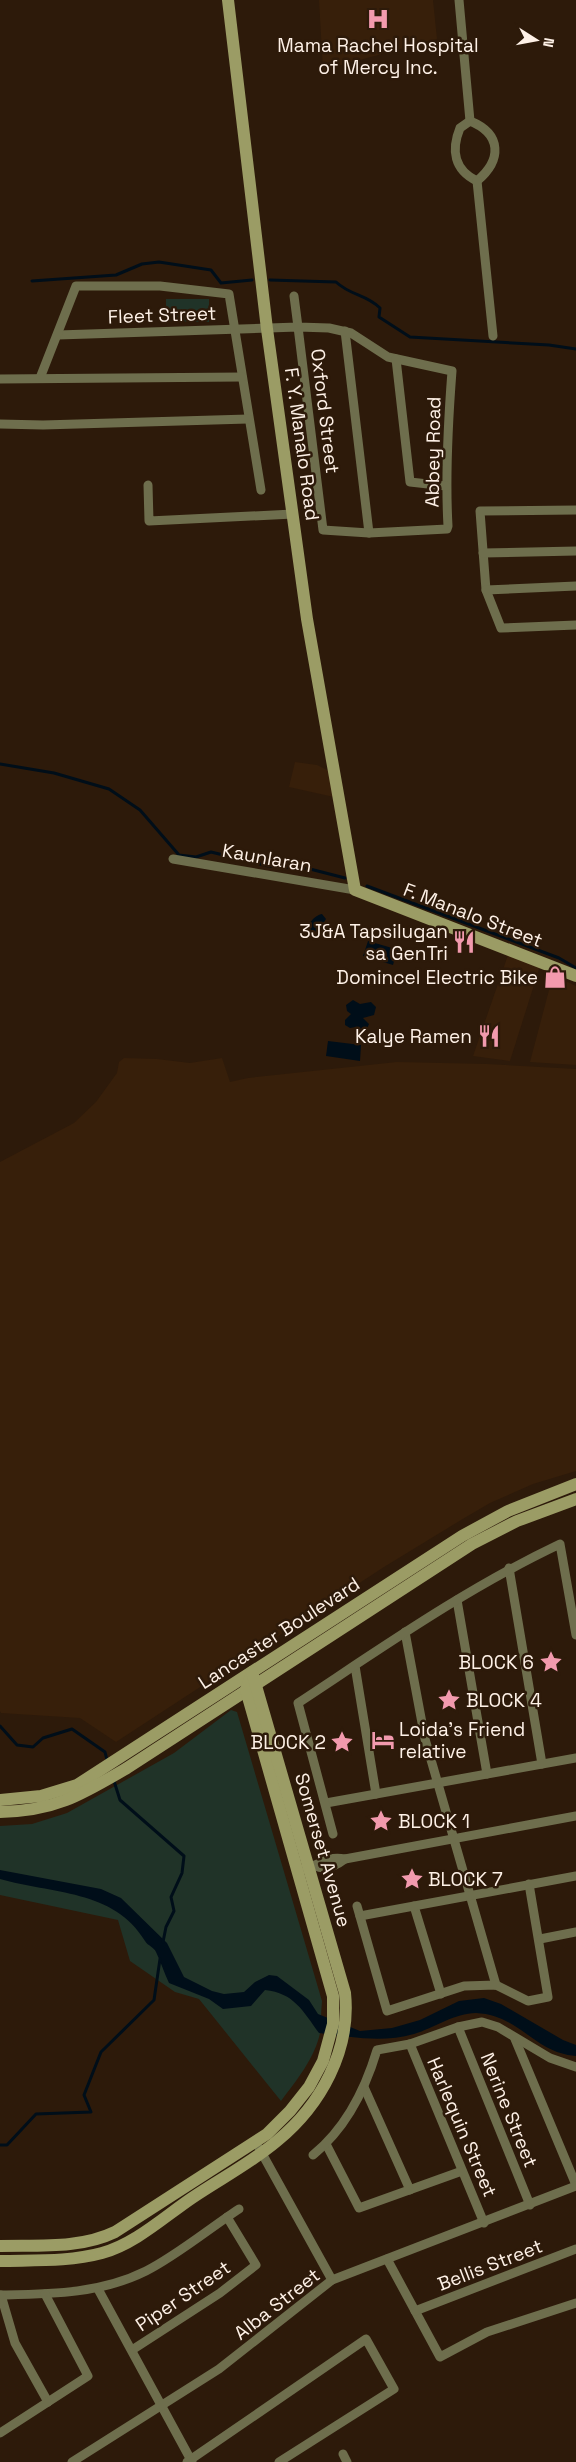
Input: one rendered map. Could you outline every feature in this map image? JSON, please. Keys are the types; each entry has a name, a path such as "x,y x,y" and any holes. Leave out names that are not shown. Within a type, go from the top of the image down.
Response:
{"street":[{"name":"F. Y. Manalo Road","path":"228,0 267,328 307,620 355,890"},
{"path":"459,0 470,121"},
{"path":"470,121 460,128 454,152 462,172 477,181"},
{"path":"470,121 482,126 490,133 495,150 489,171 477,181"},
{"path":"477,181 493,336"},
{"path":"40,378 76,286 160,286 229,294 260,490"},
{"name":"Oxford Street","path":"294,296 323,530 369,533"},
{"name":"Fleet Street","path":"58,335 298,327 329,328 357,336 382,354 396,359 452,371"},
{"path":"345,332 369,533"},
{"path":"396,359 410,482 446,486"},
{"name":"Abbey Road","path":"369,533 443,530 448,526 446,486 452,371"},
{"path":"0,379 242,377"},
{"path":"0,424 43,425 248,419"},
{"path":"148,484 149,521 293,514"},
{"path":"576,510 480,510 486,590 501,628 576,625"},
{"path":"483,553 576,551"},
{"path":"486,590 576,586"},
{"name":"Kaunlaran","path":"173,859 355,890"},
{"name":"F. Manalo Street","path":"355,890 576,976"},
{"name":"Lancaster Boulevard","path":"0,1812 24,1811 66,1802 114,1769 251,1682 462,1536 508,1512 576,1484"},
{"name":"Lancaster Boulevard","path":"0,1800 24,1799 62,1790 114,1769 472,1544 517,1521 576,1499"},
{"path":"333,1834 298,1703 406,1632 509,1568 560,1544 576,1636"},
{"path":"509,1568 542,1764"},
{"path":"457,1600 487,1774"},
{"path":"406,1632 425,1739 496,1985"},
{"path":"355,1666 376,1794"},
{"name":"Somerset Avenue","path":"0,2261 85,2257 121,2245 258,2147 275,2126 297,2104 318,2073 335,2042 340,2019 307,1868 251,1682"},
{"path":"326,1803 576,1758"},
{"path":"307,1868 319,1861 335,1858 345,1859 454,1840 576,1816"},
{"path":"360,1916 576,1876"},
{"path":"357,1906 387,2011 464,1986 496,1985 528,2001 548,1997 540,1939 529,1884"},
{"path":"414,1906 441,1994"},
{"path":"540,1939 576,1932"},
{"path":"313,2155 326,2144 364,2087 377,2050 410,2044 473,2023 490,2023 550,2058 576,2066"},
{"name":"Nerine Street","path":"458,2027 530,2205"},
{"path":"516,2038 576,2186"},
{"name":"Harlequin Street","path":"410,2044 484,2223"},
{"path":"364,2087 410,2190"},
{"path":"326,2144 359,2208 462,2171"},
{"path":"258,2147 332,2280"},
{"name":"Somerset Avenue","path":"0,2246 60,2245 104,2237 258,2147"},
{"name":"Alba Street","path":"72,2462 219,2369 332,2280 576,2186"},
{"path":"48,2402 15,2343 0,2295 45,2294 98,2289 148,2271 239,2209"},
{"name":"Piper Street","path":"132,2350 220,2293 256,2265 227,2217"},
{"name":"Bellis Street","path":"415,2311 576,2249"},
{"path":"387,2259 440,2357 487,2332 576,2303"},
{"path":"98,2289 190,2461 366,2339 394,2389 279,2462"},
{"path":"0,2433 88,2376 45,2294"}],"shaded area":[{"name":"Mama Rachel Hospital of Mercy Inc.","path":"319,0 433,0 437,39 323,70"},
{"path":"295,762 317,765 331,772 334,797 289,787"},
{"path":"508,955 540,966 510,1061 473,1056"},
{"path":"553,975 576,986 576,1065 530,1062"},
{"path":"124,1058 190,1063 222,1058 230,1082 248,1078 397,1062 487,1064 576,1069 576,1471 533,1484 490,1503 461,1520 384,1567 116,1742 80,1718 1,1713 0,1711 0,1162 74,1123 96,1102 117,1073 119,1062"}],"green space":[{"path":"166,299 209,299 209,322 166,321"},
{"path":"231,1710 237,1712 322,2001 318,2042 304,2069 281,2101 199,1999 175,1992 130,1961 118,1920 0,1895 0,1826 32,1824 67,1813 174,1753"}],"water":[{"path":"322,914 326,919 321,927 321,934 316,937 310,936 307,933 309,924"},
{"path":"368,941 399,950 401,956 395,958 393,965 363,956"},
{"path":"353,1000 360,1004 371,1002 376,1007 374,1015 363,1018 369,1024 366,1031 360,1031 356,1027 350,1028 345,1025 345,1020 351,1014 347,1011 346,1005"},
{"path":"328,1041 361,1045 360,1061 326,1056"},
{"path":"0,1870 101,1889 121,1898 167,1943 184,1977 212,1991 224,1994 244,1992 255,1982 269,1975 277,1976 309,2000 318,2014 360,2031 392,2028 420,2020 459,2001 484,1998 501,2004 563,2040 576,2045 576,2056 549,2048 504,2020 491,2015 476,2013 460,2015 414,2034 379,2039 319,2033 308,2017 291,1999 265,1990 251,2006 223,2009 209,1999 169,1983 155,1950 146,1943 132,1924 116,1911 99,1902 80,1896 0,1879"}],"waterway":[{"path":"32,281 116,275 142,264 159,262 211,270 221,283 252,280"},
{"path":"270,280 336,282 347,290 375,303 380,308 379,317 410,337 549,345 576,349"},
{"path":"0,764 54,773 109,789 140,810 179,855 196,857 211,852 269,866 310,869 345,878"},
{"path":"367,886 559,958 576,968"},
{"path":"0,1726 17,1745 33,1747 43,1738 72,1729 105,1752 107,1760"},
{"path":"114,1781 120,1800 184,1856 182,1873 171,1897 174,1911 166,1927 163,1942"},
{"path":"0,2145 7,2145 36,2114 91,2112 84,2095 101,2052 154,2000 160,1959"}],"place":[{"name":"Mama Rachel Hospital of Mercy Inc.","path":"378,19"},
{"name":"3J&A Tapsilugan sa GenTri","path":"464,942"},
{"name":"Domincel Electric Bike","path":"555,977"},
{"name":"Kalye Ramen","path":"489,1036"},
{"name":"BLOCK 6","path":"551,1662"},
{"name":"BLOCK 4","path":"449,1700"},
{"name":"Loida’s Friend relative","path":"383,1740"},
{"name":"BLOCK 2","path":"342,1742"},
{"name":"BLOCK 1","path":"381,1821"},
{"name":"BLOCK 7","path":"412,1879"}]}
